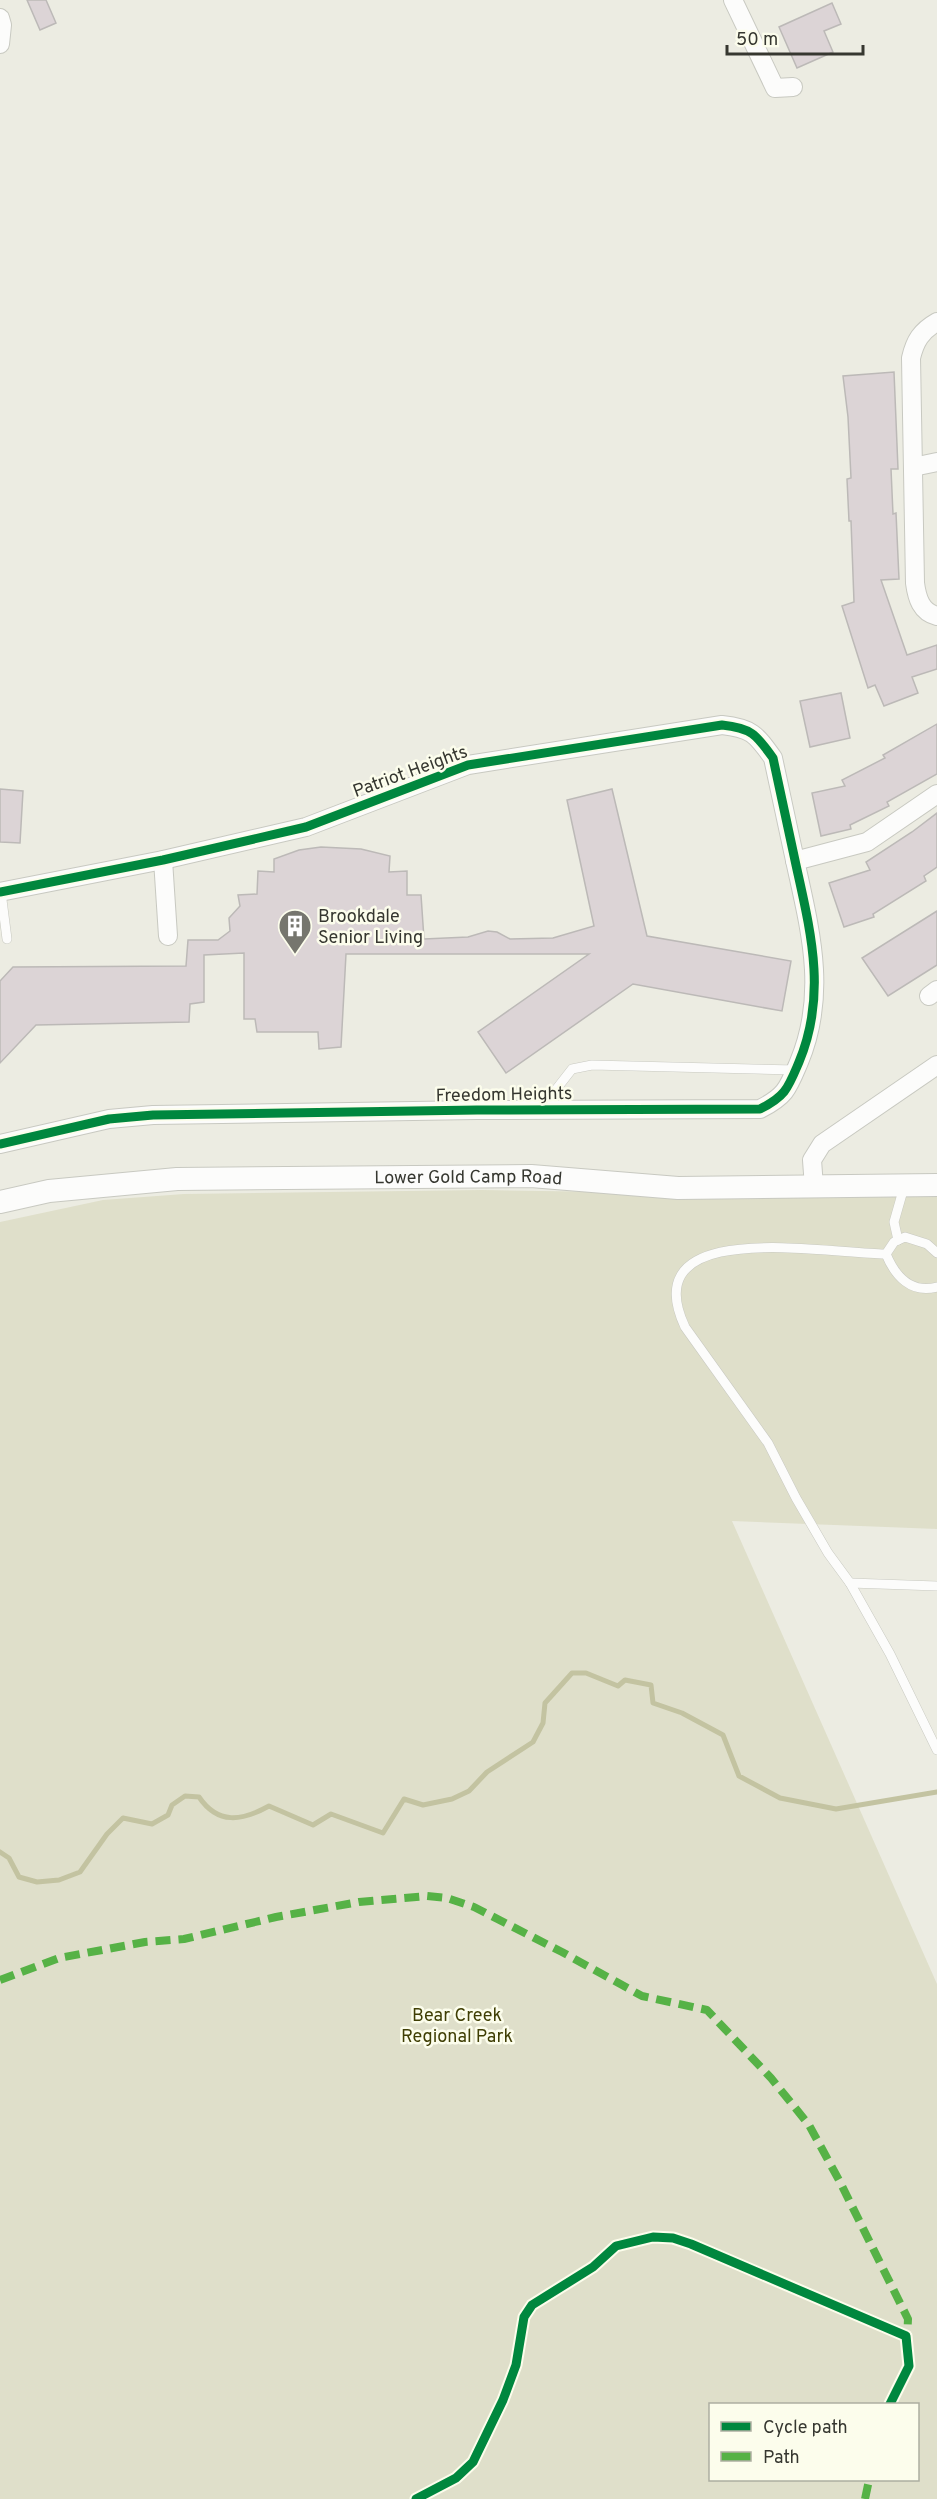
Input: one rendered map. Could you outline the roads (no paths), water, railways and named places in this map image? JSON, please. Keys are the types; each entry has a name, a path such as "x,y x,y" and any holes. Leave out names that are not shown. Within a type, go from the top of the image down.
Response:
{"street":[{"path":"733,0 784,87"},
{"path":"0,18 2,25 0,44"},
{"path":"937,322 923,331 915,342 911,358 916,593 928,614 937,616"},
{"path":"913,467 937,462"},
{"name":"Patriot Heights","path":"1,892 163,860 306,827 468,765 722,725 744,728 760,740 773,758 797,869"},
{"path":"797,869 867,842 937,794"},
{"path":"163,860 168,936"},
{"name":"Freedom Heights","path":"0,1144 109,1119 153,1115 760,1109 780,1100 809,1038 815,990 814,947 797,869"},
{"path":"814,1187 812,1160 822,1144 937,1065"},
{"name":"Lower Gold Camp Road","path":"0,1202 49,1191 177,1179 531,1176 678,1188 937,1185"}],"lane":[{"path":"1,892 8,939"},
{"path":"540,1110 572,1069 592,1065 796,1070"},
{"path":"898,1240 894,1222 904,1185"},
{"path":"886,1254 894,1242 905,1237 927,1244 937,1253"},
{"path":"886,1254 772,1247 717,1252 701,1257 690,1264 682,1274 677,1292 678,1313 684,1327 768,1443 828,1553 850,1583 890,1654 937,1750"},
{"path":"886,1254 897,1274 909,1285 920,1288 937,1287"},
{"path":"850,1583 937,1586"}],"waterway":[{"path":"0,1852 9,1858 19,1877 37,1882 59,1880 80,1872 107,1834 123,1818 152,1824 168,1815 172,1805 185,1796 199,1797 214,1812 231,1818 249,1815 269,1806 313,1825 331,1814 383,1833 404,1799 423,1805 452,1799 469,1791 487,1772 533,1742 543,1723 545,1703 572,1673 586,1673 618,1686 625,1680 651,1685 653,1703 682,1713 723,1735 739,1776 780,1798 836,1809 937,1792"}],"place":[{"name":"Brookdale Senior Living","path":"295,955"}],"park label":[{"name":"Bear Creek Regional Park","path":"457,2025"}]}
